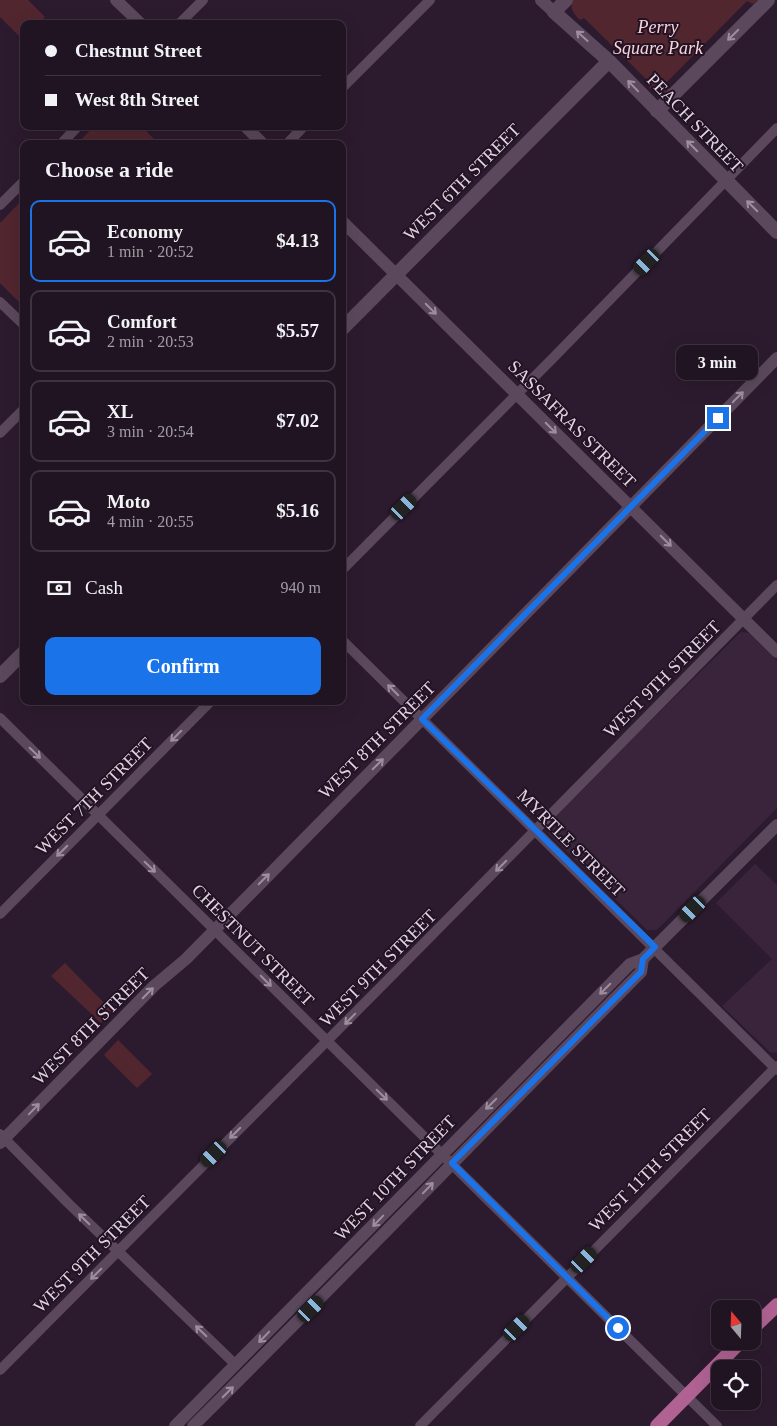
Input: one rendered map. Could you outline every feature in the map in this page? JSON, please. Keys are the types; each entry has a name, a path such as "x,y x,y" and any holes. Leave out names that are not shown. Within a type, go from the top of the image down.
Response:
{"main road":[{"path":"554,12 566,0"},
{"path":"657,111 768,0"},
{"name":"PEACH STREET","path":"554,12 609,61 777,232"},
{"name":"WEST 6TH STREET","path":"346,325 609,61"},
{"path":"0,676 20,656"},
{"path":"761,1320 777,1305"},
{"path":"657,1426 732,1350"}],"street":[{"path":"116,0 137,20"},
{"path":"183,20 203,0"},
{"path":"346,84 430,0"},
{"name":"PEACH STREET","path":"542,0 554,12"},
{"path":"346,566 777,128"},
{"path":"64,140 74,130"},
{"path":"249,130 259,140"},
{"path":"291,140 300,130"},
{"path":"0,205 20,185"},
{"name":"SASSAFRAS STREET","path":"346,225 777,652"},
{"path":"0,302 20,321"},
{"name":"WEST 8TH STREET","path":"1,1139 154,986 186,959 777,358"},
{"path":"0,434 20,413"},
{"name":"WEST 9TH STREET","path":"0,1370 536,831 777,585"},
{"name":"MYRTLE STREET","path":"346,644 776,1068"},
{"name":"WEST 7TH STREET","path":"0,914 207,705"},
{"name":"CHESTNUT STREET","path":"0,718 717,1426"},
{"name":"WEST 10TH STREET","path":"193,1426 340,1260 442,1154 630,964 643,959 777,825"},
{"name":"WEST 10TH STREET","path":"175,1426 241,1370 350,1270 452,1163 641,972 643,959"},
{"path":"547,1047 557,1056"},
{"name":"WEST 11TH STREET","path":"420,1426 776,1068"},
{"path":"1,1139 241,1370"},
{"path":"340,1260 350,1270"}],"shaded area":[{"path":"741,632 749,633 777,661 777,808 659,928 647,930 548,833 546,827"},
{"path":"755,864 777,885 777,1053 770,1052 722,1006 772,959 716,903"}],"green space":[{"path":"0,0 28,0 45,17 42,20 20,20 20,37 0,17"},
{"name":"Perry Square Park","path":"573,0 758,0 753,4 747,1 666,83 669,90 660,94 648,86 649,82 584,18 580,20 578,18 572,8"},
{"path":"90,130 145,130 155,140 81,140"},
{"path":"20,202 20,303 0,283 0,223"},
{"path":"65,963 113,1012 101,1023 51,976"},
{"path":"118,1040 152,1074 137,1088 104,1055"}],"route":[{"path":"618,1328 452,1163 641,972 643,959 655,947 422,719 718,418"}]}
